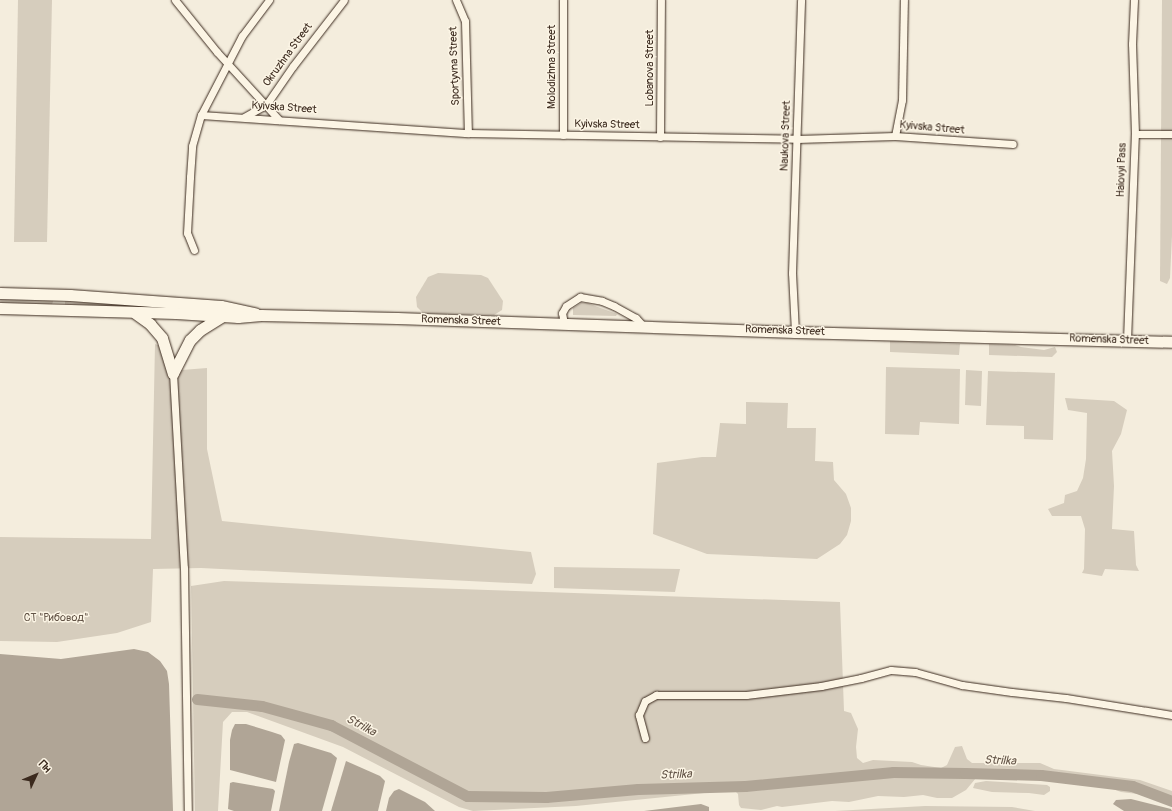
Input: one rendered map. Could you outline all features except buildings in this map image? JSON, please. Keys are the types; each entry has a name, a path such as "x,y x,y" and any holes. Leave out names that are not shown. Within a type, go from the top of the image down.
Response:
{"main road":[{"path":"0,293 70,295 221,306 261,315"},
{"path":"0,308 238,317 261,315"},
{"path":"135,313 150,324 162,338 173,372"},
{"name":"Romenska Street","path":"261,315 1172,342"},
{"path":"173,372 190,340 200,330 222,316"}],"street":[{"path":"175,0 217,52 228,62 279,120"},
{"path":"194,250 187,233 192,146 201,115 242,36 269,0"},
{"name":"Okruzhna Street","path":"244,117 266,105 292,66 344,0"},
{"name":"Sportyvna Street","path":"456,0 465,21 468,133"},
{"name":"Molodizhna Street","path":"563,0 563,135"},
{"name":"Lobanova Street","path":"660,137 661,0"},
{"name":"Naukova Street","path":"795,332 792,273 798,139 801,0"},
{"path":"895,136 902,100 904,0"},
{"name":"Haiovyi Pass","path":"1127,340 1135,134 1132,44 1134,0"},
{"name":"Kyivska Street","path":"201,115 468,133 798,139 895,136 1013,144"},
{"path":"1135,134 1172,134"},
{"path":"564,324 562,313 566,306 580,297 602,301 614,306 636,318 644,327"},
{"path":"173,372 184,568 188,811"},
{"path":"645,738 639,715 645,701 656,695 746,695 821,686 891,670 915,672 962,685 1066,698 1172,715"}],"green space":[{"path":"18,0 52,0 47,242 14,242"},
{"path":"1162,0 1172,0 1172,235 1170,278 1167,284 1160,281"},
{"path":"438,273 481,275 488,278 503,301 502,310 494,315 422,312 417,307 416,297 428,277"},
{"path":"0,299 53,301 52,305 0,304"},
{"path":"65,301 130,303 130,308 65,306"},
{"path":"581,303 587,303 617,314 616,316 573,315 573,308"},
{"path":"890,341 960,344 959,355 890,352"},
{"name":"СТ \"Рибовод\"","path":"155,344 163,347 169,371 207,368 207,449 222,521 531,552 536,574 532,584 201,568 153,569 151,622 117,633 57,642 0,641 0,537 151,539"},
{"path":"989,344 1015,345 1044,350 1055,347 1057,352 1052,357 989,355"},
{"path":"886,367 960,369 959,424 920,422 919,435 885,434"},
{"path":"966,370 982,371 981,406 965,405"},
{"path":"988,371 1055,373 1053,440 1024,439 1024,426 986,425"},
{"path":"1065,398 1114,401 1127,410 1121,434 1112,451 1114,486 1112,529 1134,531 1136,565 1139,571 1105,569 1102,576 1082,573 1084,569 1085,529 1081,516 1052,516 1048,509 1064,503 1065,495 1077,491 1083,478 1086,459 1087,413 1068,410"},
{"path":"746,402 788,403 787,428 816,428 815,461 833,462 834,480 846,494 851,508 851,521 847,535 840,544 817,559 707,554 653,534 657,463 702,457 716,457 720,423 746,424"},
{"path":"554,567 680,569 675,592 554,588"},
{"path":"224,581 840,602 844,711 851,713 858,729 856,747 857,758 863,763 873,760 912,762 941,768 947,765 955,747 962,746 967,759 972,763 1040,763 1054,769 1140,780 1172,791 1172,804 1146,795 1121,792 1102,785 1029,774 1015,779 976,778 966,790 952,798 937,798 923,795 904,797 878,796 849,802 832,801 782,807 777,806 761,810 741,808 739,805 738,794 734,790 576,806 473,811 459,807 343,747 247,712 232,712 223,722 218,811 195,811 191,586"},
{"path":"986,781 1047,785 1050,787 1050,791 1044,795 992,792 973,788 975,783"},
{"path":"925,806 1012,807 1035,811 835,811"}],"shaded area":[{"path":"134,649 148,652 160,661 167,671 169,684 173,811 0,811 0,654 61,659"},
{"path":"235,724 246,724 272,732 281,735 285,740 276,782 230,770 230,740"},
{"path":"298,743 331,753 337,758 322,811 279,811 294,744"},
{"path":"346,761 380,776 385,781 378,811 331,811"},
{"path":"233,782 273,789 275,791 271,811 234,811 228,809 230,783"},
{"path":"399,789 425,802 435,811 386,811 389,798 394,791"},
{"path":"1131,799 1171,809 1172,811 1124,811 1113,804 1116,800"},
{"path":"701,804 709,807 709,811 644,811"}],"waterway":[{"name":"Strilka","path":"197,699 262,706 331,725 467,796 546,797 638,789 745,786 893,772 1041,775 1132,786 1172,801"}]}
